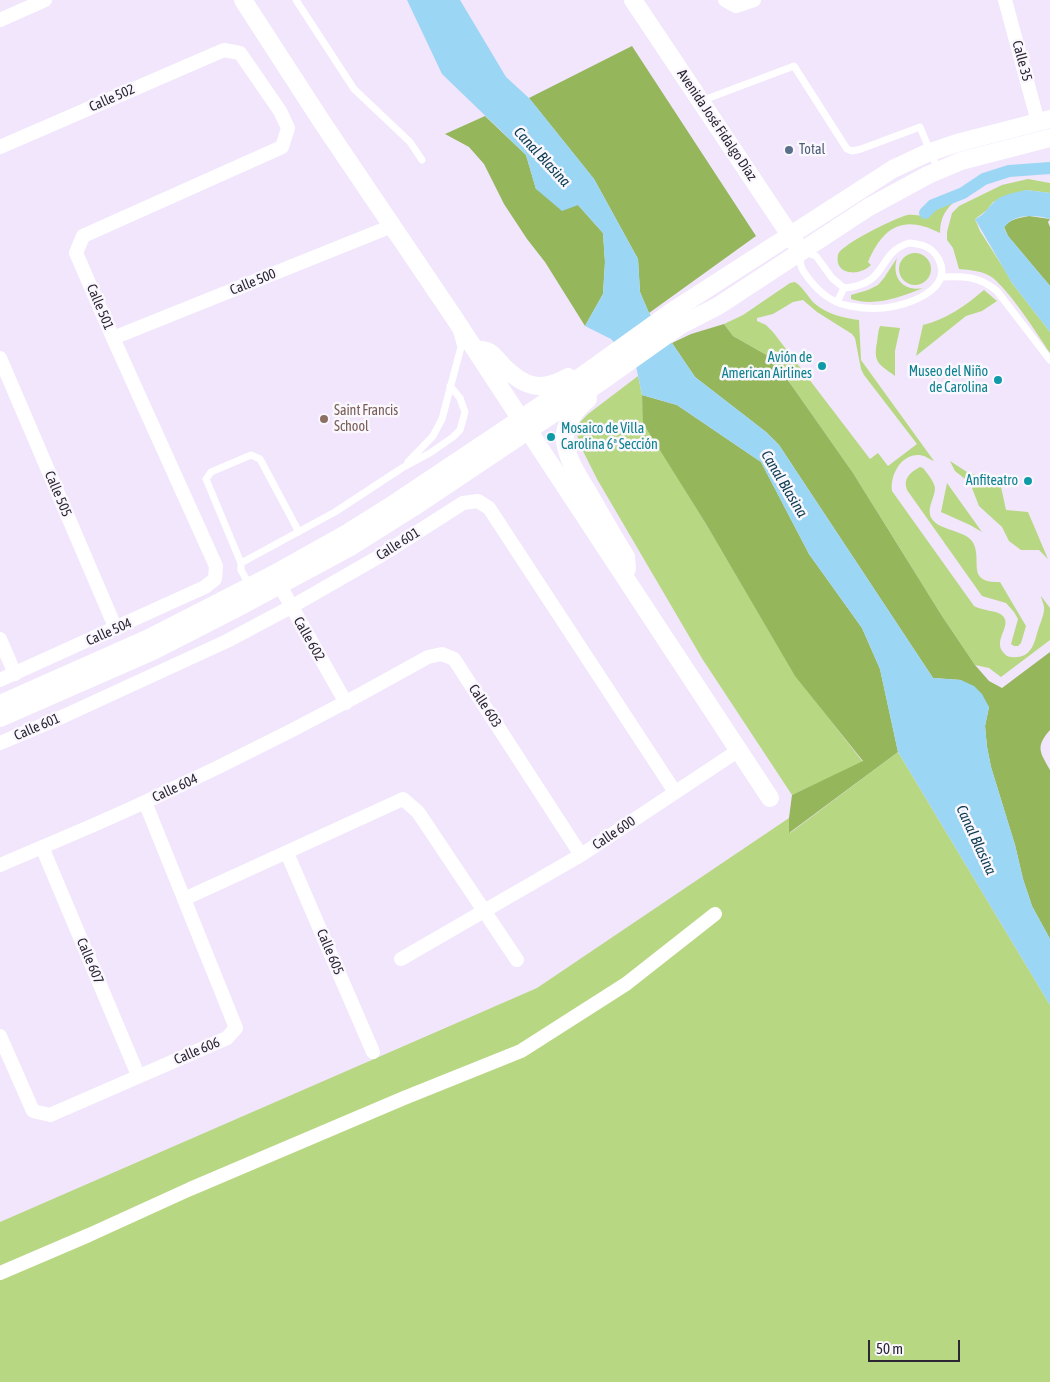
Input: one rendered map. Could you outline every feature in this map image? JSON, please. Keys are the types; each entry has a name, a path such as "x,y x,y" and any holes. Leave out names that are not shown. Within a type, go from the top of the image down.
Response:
{"street":[{"path":"0,20 46,0"},
{"path":"243,0 770,798"},
{"name":"Avenida José Fidalgo Díaz","path":"633,0 801,251"},
{"path":"725,0 736,6 754,0"},
{"name":"Calle 35","path":"1005,0 1044,121"},
{"name":"Calle 502","path":"0,147 224,50 240,53 280,111 288,128 282,147"},
{"path":"0,718 53,688 150,638 277,580 349,532 524,425 676,319 790,235 894,169 930,152 957,143 1044,121"},
{"path":"676,319 718,306 869,207 938,170 961,161 1050,138"},
{"name":"Calle 501","path":"215,579 216,566 76,253 83,236 282,147"},
{"name":"Calle 500","path":"113,338 392,226"},
{"path":"474,348 489,352 512,375 525,384 548,386 579,370 598,374"},
{"name":"Calle 505","path":"0,358 116,629"},
{"path":"598,374 600,390 580,406 570,419 565,431 564,440 574,468 626,557 629,582"},
{"name":"Calle 601","path":"0,742 64,716 227,641 380,556 463,503 478,501 489,508 675,792"},
{"name":"Calle 504","path":"0,680 116,629 205,587 215,579"},
{"name":"Calle 602","path":"277,580 346,703"},
{"path":"0,639 15,674"},
{"name":"Calle 603","path":"346,703 428,657 442,654 454,659 581,854"},
{"path":"0,704 53,688"},
{"path":"53,688 64,716"},
{"name":"Calle 604","path":"0,865 145,802 346,703"},
{"name":"Calle 600","path":"401,959 581,854 739,750"},
{"path":"184,899 402,799 418,812 517,960"},
{"name":"Calle 606","path":"0,1036 33,1112 50,1115 138,1075 227,1038 236,1028 145,802"},
{"name":"Calle 607","path":"42,847 138,1075"},
{"name":"Calle 605","path":"287,852 373,1052"},
{"path":"0,1273 89,1235 190,1188 404,1098 522,1051 626,984 715,914"}],"lane":[{"path":"296,0 354,89 410,142 422,160"},
{"path":"701,102 794,66 847,149 861,149 920,127 938,170"},
{"path":"909,243 926,246 935,252 940,260 942,277 931,291 918,299 902,305 884,308 861,308 848,306 821,293 801,267 801,251 816,256 832,278 844,288 857,287 868,283 876,276 894,250 909,243"},
{"path":"942,277 974,278 986,282 997,291 1050,360"},
{"path":"838,302 844,288"},
{"path":"402,468 433,436 442,419 461,347 453,316"},
{"path":"241,563 335,512 402,468 430,454 460,430 465,412 460,398 450,386"},
{"path":"253,592 241,570 241,563 206,479 212,472 251,455 260,459 299,532"}],"green space":[{"path":"632,46 756,236 649,313 640,292 638,259 594,179 529,98"},
{"path":"485,116 526,155 536,189 578,205 603,233 605,262 603,294 585,326 545,262 504,204 484,164 469,147 445,134"},
{"path":"1028,179 1050,183 1050,193 1026,190 993,202 987,210 975,219 980,231 1012,283 1050,332 1050,353 1015,303 993,278 981,272 959,269 953,248 947,240 952,213 959,206 1002,185"},
{"path":"958,199 944,213 940,233 927,227 915,225 896,227 880,240 868,262 871,265 866,269 849,272 840,267 838,255 847,245 857,239 898,218 906,215 927,216 940,205"},
{"path":"1029,216 1050,219 1048,222 1050,227 1050,286 1008,236 1004,227 1018,218"},
{"path":"915,253 921,254 926,258 930,263 930,275 926,280 921,284 915,285 909,284 904,280 900,275 899,269 900,263 904,258 909,254"},
{"path":"897,258 896,271 900,282 910,288 923,288 888,300 869,302 851,299 851,295 878,285"},
{"path":"795,282 798,284 814,303 824,310 841,317 859,320 861,360 934,461 921,455 907,458 895,472 892,491 974,606 1003,616 1005,624 1000,647 1005,654 1009,657 1018,657 1024,656 1031,650 1044,613 1041,596 1050,608 1050,640 1001,677 989,668 975,665 942,616 853,473 770,357 733,336 724,324 743,315 790,283","holes":["803,300 817,312 852,334 855,338 864,375 917,444 888,466 878,453 870,459 773,332 766,325 757,321 757,318 773,314 793,302"]},
{"path":"984,290 997,301 982,311 966,316 916,356 923,325 955,311"},
{"path":"724,324 733,336 770,357 792,386 853,473 942,616 975,665 989,681 1002,688 1050,652 1050,730 1042,741 1041,750 1050,770 1050,939 1032,906 991,767 985,726 989,707 961,680 933,678 779,445 766,432 695,377 672,343 691,334"},
{"path":"880,326 900,328 895,351 895,376 881,366 877,359 876,349"},
{"path":"638,376 642,395 644,423 795,675 863,762 792,795 703,660 597,479 578,441 577,425 588,414"},
{"path":"642,395 677,405 761,462 809,554 862,628 880,669 898,752 789,833 792,795 863,761 795,676 706,524 643,423"},
{"path":"950,461 967,472 1000,482 1006,510 1028,512 1048,559 1039,550 1021,550 1009,541 1002,527 979,506 970,483 955,471"},
{"path":"920,467 923,468 932,480 935,488 930,511 933,520 943,527 968,537 972,541 975,548 978,574 982,579 1000,582 1026,626 1021,643 1018,646 1011,644 1018,619 1014,612 1006,603 982,596 907,490 906,479"},
{"path":"947,483 982,532 941,512"},
{"path":"898,752 1050,1005 1050,1382 0,1382 0,1222 537,988 789,818 790,833"}],"water":[{"name":"Canal Blasina","path":"407,0 460,0 506,77 529,98 594,179 638,259 640,292 649,313 695,377 766,432 779,445 933,678 961,680 974,686 982,694 989,707 985,726 991,767 1032,906 1050,939 1050,1005 898,752 880,669 862,628 809,554 761,462 677,405 642,395 636,366 611,339 585,326 603,294 605,262 603,233 578,205 562,211 536,189 526,155 442,74"},
{"path":"1026,190 1050,193 1050,219 1025,216 1013,220 1004,228 1008,236 1050,286 1050,332 1012,283 975,219 983,214 996,200 1008,194"}],"waterway":[{"path":"925,213 933,205 963,193 984,179 1009,171 1050,168"}],"place":[{"name":"Total","path":"789,150"},
{"name":"Avión de American Airlines","path":"822,366"},
{"name":"Museo del Niño de Carolina","path":"998,380"},
{"name":"Saint Francis School","path":"324,419"},
{"name":"Mosaico de Villa Carolina 6ª Sección","path":"551,437"},
{"name":"Anfiteatro","path":"1028,481"}]}
